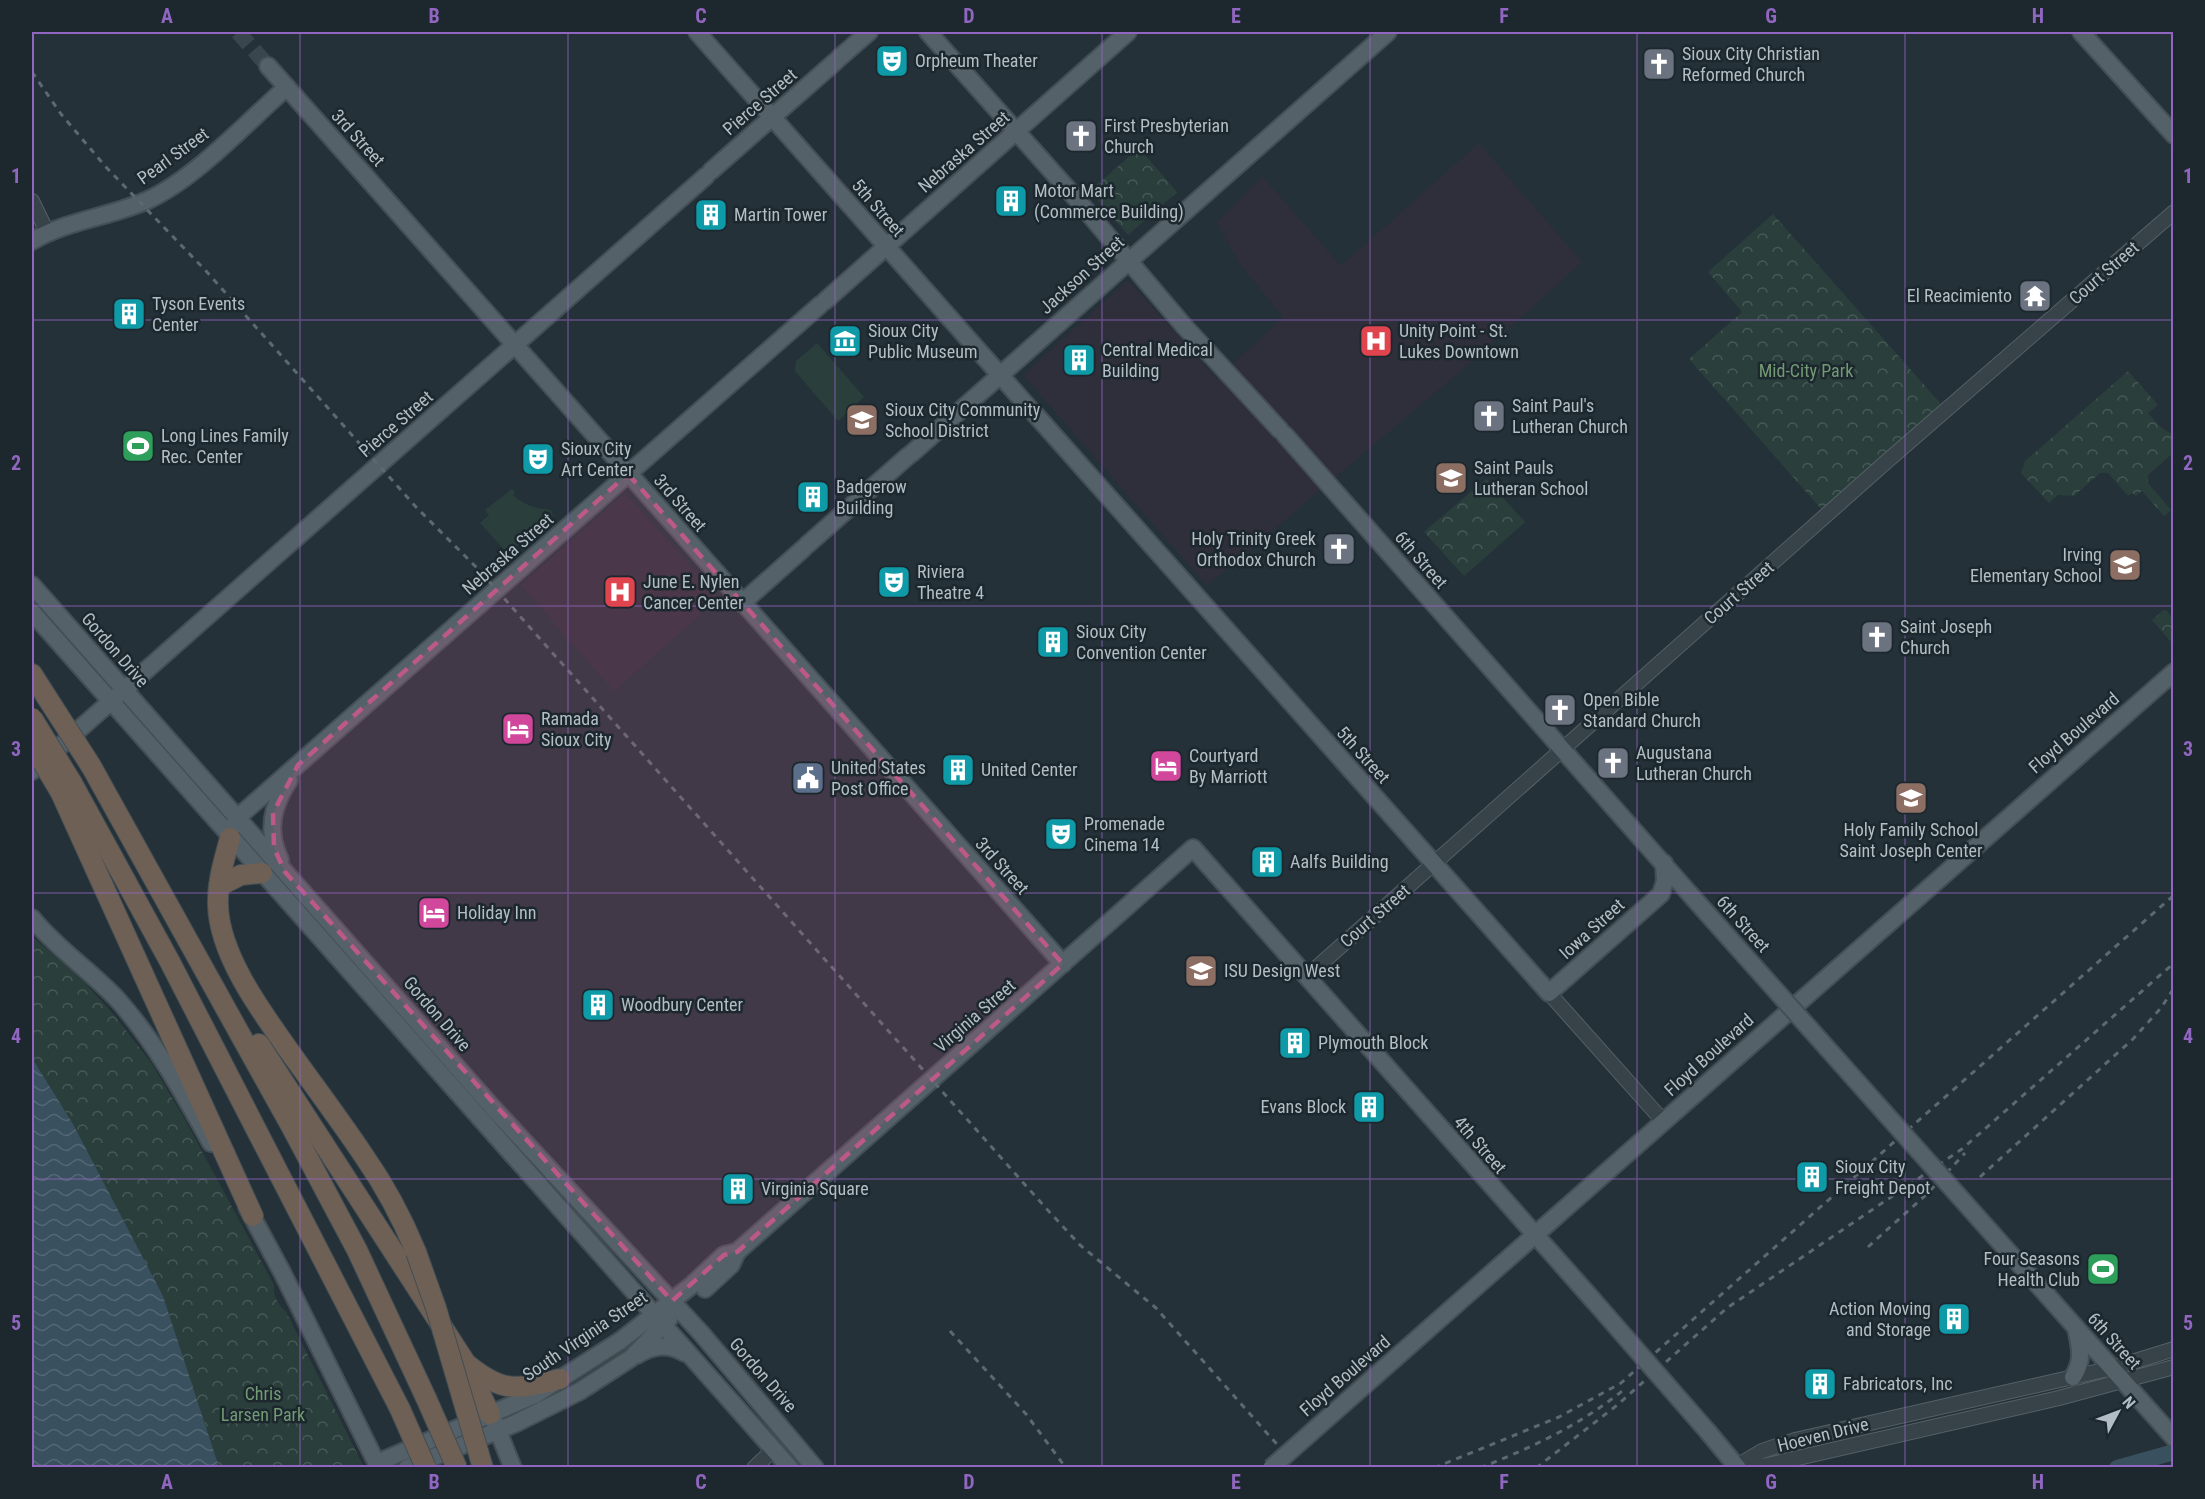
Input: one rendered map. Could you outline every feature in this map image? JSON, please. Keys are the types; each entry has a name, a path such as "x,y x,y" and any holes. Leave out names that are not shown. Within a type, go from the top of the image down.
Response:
{"highway":[{"path":"32,674 91,766 357,1250 457,1467"},
{"path":"32,718 67,788 253,1216"},
{"path":"32,744 67,788 170,962 400,1409 426,1467"},
{"path":"230,838 220,871 218,907 234,964 261,1011 365,1157 402,1219 436,1308 483,1467"},
{"path":"219,886 241,875 262,873"},
{"path":"157,885 465,1362 494,1422"},
{"path":"465,1362 484,1378 508,1387 522,1388 560,1379"}],"main road":[{"name":"5th Street","path":"697,32 1549,993"},
{"name":"Pierce Street","path":"32,771 869,32"},
{"name":"6th Street","path":"928,32 1184,326 1283,432 2174,1438"},
{"name":"Nebraska Street","path":"230,838 237,818 1128,32"},
{"name":"Jackson Street","path":"742,603 1388,32"},
{"path":"2081,32 2174,135"},
{"name":"3rd Street","path":"268,66 1063,964"},
{"name":"Pearl Street","path":"32,241 47,232 139,203 169,188 198,166 287,87"},
{"name":"Gordon Drive","path":"32,585 118,695 161,758 790,1467"},
{"name":"Gordon Drive","path":"32,612 118,695 237,818 501,1116 676,1306 815,1467"},
{"name":"Floyd Boulevard","path":"1271,1467 2174,672"},
{"path":"161,758 182,770 211,804 237,818"},
{"path":"285,872 274,848 271,833 273,813 279,796 298,765"},
{"name":"Virginia Street","path":"782,1212 1192,849"},
{"name":"4th Street","path":"1192,849 1551,1253 1737,1467"},
{"path":"1664,863 1665,881 1661,894 1689,892"},
{"name":"Iowa Street","path":"1549,993 1661,894"},
{"path":"32,918 50,939 117,1000 147,1036 253,1216 378,1465"},
{"name":"South Virginia Street","path":"407,1467 494,1422 620,1341 658,1320 731,1265 737,1251 782,1212"},
{"name":"South Virginia Street","path":"378,1465 566,1398 631,1358 658,1320"},
{"path":"2073,1377 2080,1367 2082,1353 2076,1327"},
{"path":"631,1358 642,1352 671,1345 689,1355"},
{"path":"494,1422 513,1467"}],"street":[{"path":"32,201 47,232"},
{"name":"Court Street","path":"1306,977 1886,462 2174,212"},
{"name":"5th Street","path":"1549,993 1664,1121"},
{"name":"Hoeven Drive","path":"1737,1467 1762,1451 1795,1440 2113,1368 2174,1349"},
{"name":"Hoeven Drive","path":"1737,1467 1763,1466 2124,1381 2174,1367"},
{"path":"754,1467 774,1449"}],"highlighted area":[{"path":"628,474 1063,964 737,1252 724,1255 672,1301 285,872 274,848 273,813 298,765"}],"shaded area":[{"name":"Unity Point - St. Lukes Downtown","path":"1479,143 1582,262 1468,365 1207,586 1023,375 1128,280 1217,379 1283,317 1239,263 1217,222 1262,176 1341,266"},
{"name":"June E. Nylen Cancer Center","path":"625,493 719,598 614,691 521,585"}],"green space":[{"path":"1139,148 1177,192 1128,235 1090,191"},
{"name":"Mid-City Park","path":"1773,214 1941,404 1822,510 1689,359 1742,312 1708,272"},
{"path":"817,343 864,397 838,421 795,371 796,361"},
{"path":"2128,371 2158,405 2148,413 2159,426 2173,435 2173,453 2148,475 2148,483 2171,510 2164,516 2142,491 2136,496 2132,493 2128,496 2108,473 2100,473 2074,496 2058,495 2049,503 2021,473 2025,461"},
{"path":"1486,479 1525,522 1464,576 1424,532"},
{"path":"512,489 515,492 513,495 526,504 551,510 553,515 508,554 480,523 489,515 485,510"},
{"path":"2166,610 2173,619 2172,643 2152,620"},
{"name":"Chris Larsen Park","path":"32,936 86,984 114,1015 152,1064 184,1118 274,1285 277,1300 286,1312 364,1467 219,1467 163,1296 73,1124 32,1058"}],"water":[{"path":"32,1058 73,1124 163,1296 219,1467 32,1467"}],"waterway":[{"path":"2117,1468 2174,1452"}],"tunnel":[{"path":"238,32 268,66"}],"railway":[{"path":"32,72 61,114 105,166 206,271 416,507 478,569 1044,1206 1080,1245 1156,1308 1298,1468"},
{"path":"1434,1468 1559,1417 1621,1383 2174,895"},
{"path":"1536,1468 1616,1406 1727,1308 1962,1149 2174,963"},
{"path":"1980,1177 2133,1039 2161,1008 2174,988"},
{"path":"1868,1247 1928,1193 1965,1153"},
{"path":"950,1331 1026,1414 1066,1468"},
{"path":"1480,1468 1554,1435 1589,1415 1622,1391"}],"place":[{"name":"Orpheum Theater","path":"892,61"},
{"name":"Sioux City Christian Reformed Church","path":"1659,64"},
{"name":"First Presbyterian Church","path":"1081,136"},
{"name":"Motor Mart (Commerce Building)","path":"1011,201"},
{"name":"Martin Tower","path":"711,215"},
{"name":"El Reacimiento","path":"2035,296"},
{"name":"Tyson Events Center","path":"129,314"},
{"name":"Sioux City Public Museum","path":"845,341"},
{"name":"Unity Point - St. Lukes Downtown","path":"1376,341"},
{"name":"Central Medical Building","path":"1079,360"},
{"name":"Saint Paul's Lutheran Church","path":"1489,416"},
{"name":"Sioux City Community School District","path":"862,420"},
{"name":"Long Lines Family Rec. Center","path":"138,446"},
{"name":"Sioux City Art Center","path":"538,459"},
{"name":"Saint Pauls Lutheran School","path":"1451,478"},
{"name":"Badgerow Building","path":"813,497"},
{"name":"Holy Trinity Greek Orthodox Church","path":"1339,549"},
{"name":"Irving Elementary School","path":"2125,565"},
{"name":"Riviera Theatre 4","path":"894,582"},
{"name":"June E. Nylen Cancer Center","path":"620,592"},
{"name":"Saint Joseph Church","path":"1877,637"},
{"name":"Sioux City Convention Center","path":"1053,642"},
{"name":"Open Bible Standard Church","path":"1560,710"},
{"name":"Ramada Sioux City","path":"518,729"},
{"name":"Augustana Lutheran Church","path":"1613,763"},
{"name":"Courtyard By Marriott","path":"1166,766"},
{"name":"United Center","path":"958,770"},
{"name":"United States Post Office","path":"808,778"},
{"name":"Holy Family School Saint Joseph Center","path":"1911,798"},
{"name":"Promenade Cinema 14","path":"1061,834"},
{"name":"Aalfs Building","path":"1267,862"},
{"name":"Holiday Inn","path":"434,913"},
{"name":"ISU Design West","path":"1201,971"},
{"name":"Woodbury Center","path":"598,1005"},
{"name":"Plymouth Block","path":"1295,1043"},
{"name":"Evans Block","path":"1369,1107"},
{"name":"Sioux City Freight Depot","path":"1812,1177"},
{"name":"Virginia Square","path":"738,1189"},
{"name":"Four Seasons Health Club","path":"2103,1269"},
{"name":"Action Moving and Storage","path":"1954,1319"},
{"name":"Fabricators, Inc","path":"1820,1384"}]}
